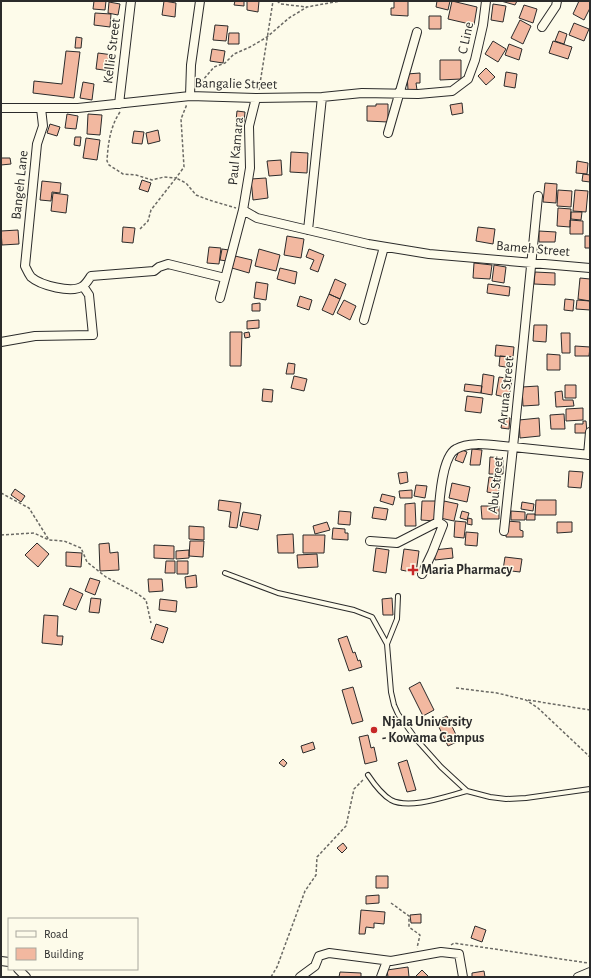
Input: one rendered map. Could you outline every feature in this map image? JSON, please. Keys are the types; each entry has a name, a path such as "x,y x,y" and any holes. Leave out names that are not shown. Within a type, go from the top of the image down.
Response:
{"street":[{"name":"Kellie Street","path":"123,104 131,1"},
{"path":"190,96 191,65 200,1"},
{"name":"C Line","path":"468,79 475,60 483,25 486,1"},
{"path":"542,27 556,6 557,1"},
{"path":"388,133 417,32"},
{"name":"Bangalie Street","path":"1,108 78,108 190,96 256,98 362,94 418,94 452,91 468,79"},
{"path":"308,230 322,96"},
{"name":"Paul Kamara","path":"220,298 243,210 250,168 250,126 256,98"},
{"name":"Bangeh Lane","path":"41,108 43,126 37,144 25,266 28,273 33,278 55,288 76,288 83,286"},
{"name":"Aruna Street","path":"422,574 432,553 440,524 440,491 447,460 454,449 466,445 478,444 514,447 538,196"},
{"name":"Bameh Street","path":"243,210 257,218 384,247 429,254 590,268"},
{"path":"364,320 384,247"},
{"path":"1,342 35,336 93,335 89,295 83,286 91,276 154,271 159,267 168,264 225,278"},
{"path":"589,455 590,432"},
{"name":"Abu Street","path":"504,531 514,447 589,455"},
{"path":"370,541 397,543 440,524"},
{"path":"300,977 315,966 319,956 329,953 387,961 441,952 459,954 463,977"},
{"path":"381,977 387,961"},
{"path":"578,977 590,972"}],"lane":[{"path":"225,573 278,593 354,610 372,617 386,644 391,692 398,714 416,739 441,767 467,791 490,798 506,799 526,798 590,789"},
{"path":"386,644 397,619 398,596"},
{"path":"368,775 376,788 392,800 404,804 416,803 467,791"}],"path":[{"path":"256,98 259,89 273,1"},
{"path":"277,1 281,4 307,6"},
{"path":"109,165 107,161 110,132 123,104"},
{"path":"140,229 148,221 148,216 151,210 176,178 186,183 196,194 209,200 243,210"},
{"path":"1,493 29,508 49,540"},
{"path":"1,535 34,533 49,540 64,541 81,548 87,562 106,577 138,594 146,600 151,623"},
{"path":"456,688 497,693 526,700 590,710"},
{"path":"526,700 538,708 590,757"},
{"path":"271,977 277,967 304,891 316,875 317,856 346,826 354,789 368,775"},
{"path":"391,903 409,916 409,927 420,935 417,947 425,955"},
{"path":"441,952 454,942 590,964"}],"building":[{"path":"94,1 106,1 105,10 93,9"},
{"path":"164,1 176,3 175,17 162,15"},
{"path":"235,1 244,1 244,6 234,5"},
{"path":"247,1 259,1 258,12 247,10"},
{"path":"394,1 408,1 408,16 391,15 391,8 394,8"},
{"path":"437,1 450,1 448,10 436,7"},
{"path":"452,1 477,7 474,25 448,19"},
{"path":"501,1 517,1 515,5"},
{"path":"579,1 590,2 590,8 584,20 573,14"},
{"path":"109,2 120,4 118,15 108,13"},
{"path":"493,4 506,6 503,22 491,20"},
{"path":"524,5 537,9 533,23 519,18"},
{"path":"95,13 111,14 110,27 94,25"},
{"path":"429,16 441,16 441,29 429,29"},
{"path":"520,20 531,26 523,44 511,38"},
{"path":"574,23 589,29 584,41 569,35"},
{"path":"215,25 228,26 226,41 213,40"},
{"path":"559,31 567,34 564,44 555,41"},
{"path":"229,33 239,33 239,44 228,44"},
{"path":"76,37 82,38 81,48 75,48"},
{"path":"493,41 506,49 498,62 485,54"},
{"path":"553,41 572,47 568,59 549,53"},
{"path":"509,44 522,49 519,60 505,55"},
{"path":"212,49 225,51 223,63 210,61"},
{"path":"66,51 80,52 74,98 33,93 34,81 62,84"},
{"path":"98,53 113,55 111,71 96,69"},
{"path":"440,60 461,60 461,79 440,80"},
{"path":"486,68 495,77 486,85 478,76"},
{"path":"506,72 517,74 515,88 504,86"},
{"path":"420,73 420,83 416,83 417,90 408,90 407,74"},
{"path":"83,82 94,84 92,100 80,98"},
{"path":"462,103 463,113 452,115 450,105"},
{"path":"376,104 388,104 388,122 367,121 367,106 376,106"},
{"path":"237,111 245,112 244,122 236,121"},
{"path":"67,114 78,116 76,129 65,128"},
{"path":"88,114 102,115 100,135 87,134"},
{"path":"50,124 60,127 57,136 47,133"},
{"path":"158,130 160,141 148,144 146,133"},
{"path":"134,131 144,132 142,144 132,143"},
{"path":"75,137 81,137 80,146 74,145"},
{"path":"86,138 100,140 97,160 83,158"},
{"path":"291,152 308,153 307,173 290,172"},
{"path":"1,158 10,158 11,164 1,165"},
{"path":"281,160 282,175 269,176 267,161"},
{"path":"577,161 588,163 587,174 576,173"},
{"path":"583,174 590,175 590,182 582,181"},
{"path":"266,178 268,198 253,200 251,179"},
{"path":"142,180 151,183 148,192 139,189"},
{"path":"42,181 61,183 60,193 52,192 51,201 40,200"},
{"path":"545,183 557,184 556,203 543,202"},
{"path":"558,190 572,191 571,207 557,206"},
{"path":"575,190 588,191 586,212 573,211"},
{"path":"53,193 68,195 66,213 51,211"},
{"path":"558,208 571,209 570,227 557,226"},
{"path":"571,212 582,212 581,220 571,219"},
{"path":"570,220 583,221 583,234 570,234"},
{"path":"123,227 135,228 133,243 122,242"},
{"path":"478,227 495,229 493,244 476,241"},
{"path":"18,230 19,244 2,245 1,231"},
{"path":"539,231 556,232 555,242 539,242"},
{"path":"287,236 304,239 301,258 284,255"},
{"path":"585,236 590,236 590,248 585,248"},
{"path":"209,247 221,248 219,264 207,263"},
{"path":"222,249 229,250 227,261 220,260"},
{"path":"259,249 280,255 276,271 255,266"},
{"path":"309,249 324,255 318,272 310,269 314,260 306,257"},
{"path":"235,256 252,260 249,273 232,268"},
{"path":"474,263 492,265 490,279 473,278"},
{"path":"494,265 506,267 504,283 492,281"},
{"path":"280,268 297,272 295,284 277,279"},
{"path":"535,272 555,273 555,285 534,284"},
{"path":"580,278 590,279 590,301 578,299"},
{"path":"335,279 346,284 340,299 329,294"},
{"path":"256,282 268,284 266,300 254,298"},
{"path":"488,284 510,287 509,296 487,293"},
{"path":"329,294 340,299 333,315 322,310"},
{"path":"300,296 312,300 309,310 297,306"},
{"path":"565,299 574,300 573,311 564,310"},
{"path":"344,300 356,306 350,320 337,313"},
{"path":"577,300 590,301 590,310 576,309"},
{"path":"260,303 260,311 252,311 252,304"},
{"path":"259,320 259,328 247,329 247,321"},
{"path":"534,325 547,325 546,342 533,341"},
{"path":"230,332 242,332 241,366 230,366"},
{"path":"249,332 250,337 245,338 244,333"},
{"path":"561,333 570,333 570,353 562,353"},
{"path":"496,345 514,347 513,357 495,356"},
{"path":"575,346 590,347 589,356 575,356"},
{"path":"547,354 560,355 560,370 547,370"},
{"path":"500,356 513,357 512,368 499,366"},
{"path":"288,363 295,364 294,374 286,374"},
{"path":"483,374 494,376 492,395 481,393"},
{"path":"294,376 307,379 304,391 291,388"},
{"path":"499,377 512,379 509,398 496,395"},
{"path":"465,384 482,386 481,393 464,391"},
{"path":"565,385 576,385 576,398 565,398"},
{"path":"538,386 539,405 523,406 522,387"},
{"path":"263,389 273,390 272,402 262,401"},
{"path":"562,391 563,400 573,400 574,406 556,407 555,392"},
{"path":"467,396 483,398 481,413 465,411"},
{"path":"583,408 583,420 566,421 566,409"},
{"path":"564,414 565,429 551,429 550,415"},
{"path":"503,417 510,418 509,429 501,428"},
{"path":"539,418 540,436 520,438 519,420"},
{"path":"583,421 586,421 587,433 575,433 575,424 583,424"},
{"path":"460,449 467,452 463,463 455,460"},
{"path":"472,449 482,450 480,465 470,465"},
{"path":"490,457 503,458 503,474 489,474"},
{"path":"569,471 583,472 581,488 568,487"},
{"path":"407,472 408,482 400,484 398,473"},
{"path":"489,477 501,479 498,494 487,492"},
{"path":"452,483 470,487 467,502 449,498"},
{"path":"416,485 427,486 425,498 414,496"},
{"path":"15,489 25,496 21,502 11,495"},
{"path":"412,490 412,498 400,498 399,491"},
{"path":"382,494 395,497 393,505 380,501"},
{"path":"219,500 241,503 237,528 229,527 231,512 218,510"},
{"path":"536,500 556,500 556,515 535,515"},
{"path":"422,501 436,501 435,521 421,520"},
{"path":"444,501 458,504 454,521 440,518"},
{"path":"522,502 534,504 533,511 521,509"},
{"path":"415,503 416,526 405,526 405,504"},
{"path":"481,506 499,506 499,519 482,519"},
{"path":"374,507 388,509 386,520 372,518"},
{"path":"339,511 351,512 350,525 338,524"},
{"path":"462,511 469,513 467,520 460,518"},
{"path":"511,511 525,512 525,520 511,520"},
{"path":"243,512 261,515 258,530 240,526"},
{"path":"527,514 535,514 535,520 526,520"},
{"path":"468,518 472,519 472,525 467,524"},
{"path":"455,521 466,522 464,538 454,537"},
{"path":"506,521 520,522 520,530 523,531 523,537 506,537"},
{"path":"327,522 330,530 315,534 313,526"},
{"path":"557,522 572,522 572,532 557,533"},
{"path":"189,526 204,527 204,540 189,539"},
{"path":"333,528 345,529 345,533 348,533 348,540 332,539"},
{"path":"466,532 478,533 477,546 465,545"},
{"path":"293,534 294,553 278,553 277,535"},
{"path":"303,535 325,535 324,553 303,553"},
{"path":"190,541 204,541 203,557 189,556"},
{"path":"37,543 49,554 38,567 25,555"},
{"path":"109,543 110,553 118,552 119,570 100,571 99,544"},
{"path":"154,545 174,546 174,559 154,558"},
{"path":"376,548 389,550 386,573 373,571"},
{"path":"452,548 453,558 435,560 434,550"},
{"path":"404,549 419,551 416,573 401,570"},
{"path":"189,550 189,558 176,559 176,551"},
{"path":"66,552 82,553 81,567 66,566"},
{"path":"317,554 318,567 298,568 297,555"},
{"path":"505,557 522,559 520,572 503,570"},
{"path":"166,561 175,561 175,573 165,573"},
{"path":"177,561 188,561 188,574 177,574"},
{"path":"196,575 197,587 186,588 185,577"},
{"path":"90,578 100,581 95,595 85,591"},
{"path":"148,579 162,579 163,591 149,592"},
{"path":"70,588 83,594 76,610 63,605"},
{"path":"91,598 101,599 99,613 89,612"},
{"path":"392,598 393,615 383,615 382,599"},
{"path":"160,599 177,601 176,612 159,610"},
{"path":"44,615 58,616 57,636 63,636 62,645 42,643"},
{"path":"156,624 168,628 163,643 151,639"},
{"path":"347,636 353,653 355,652 362,667 349,671 338,639"},
{"path":"420,682 434,710 423,716 409,688"},
{"path":"353,687 363,721 352,724 342,690"},
{"path":"447,716 459,741 448,746 436,721"},
{"path":"368,735 371,748 374,747 377,761 365,764 359,737"},
{"path":"313,742 315,749 303,753 301,746"},
{"path":"283,759 287,763 284,767 279,763"},
{"path":"407,760 416,790 407,792 398,763"},
{"path":"343,843 347,848 342,853 337,848"},
{"path":"376,876 388,876 388,888 376,888"},
{"path":"379,895 379,903 366,904 366,896"},
{"path":"361,910 385,912 384,924 374,923 374,928 366,927 365,934 359,934"},
{"path":"421,914 421,923 411,923 410,915"},
{"path":"475,926 486,930 482,942 471,938"},
{"path":"408,967 409,977 388,977 387,970"},
{"path":"422,970 429,977 415,977"},
{"path":"484,971 485,977 472,977 472,973"},
{"path":"340,972 361,973 361,977 339,977"}],"place":[{"name":"Maria Pharmacy","path":"413,570"},
{"name":"Njala University - Kowama Campus","path":"374,730"}]}
